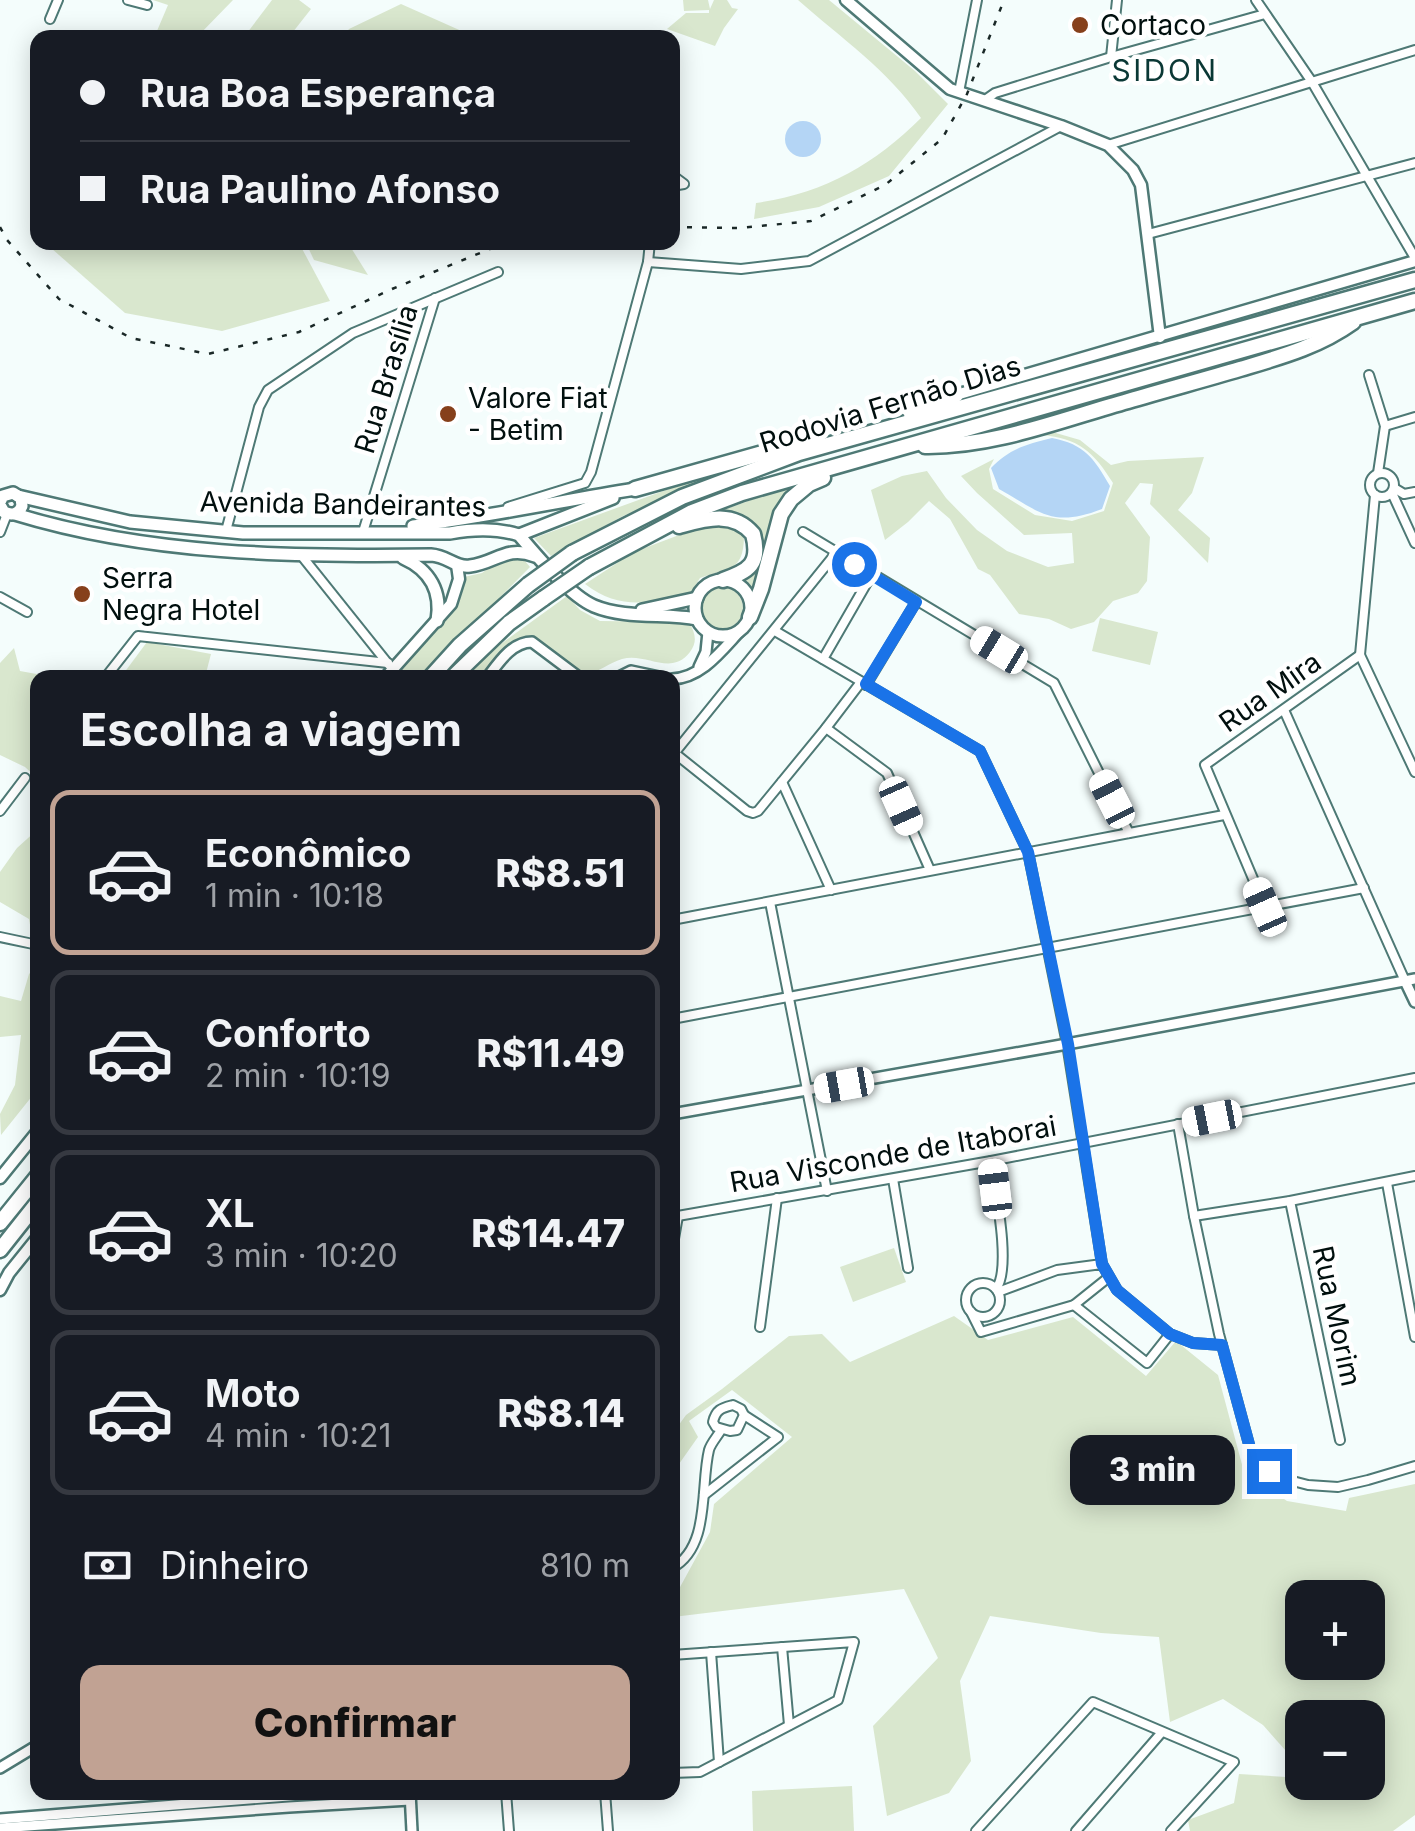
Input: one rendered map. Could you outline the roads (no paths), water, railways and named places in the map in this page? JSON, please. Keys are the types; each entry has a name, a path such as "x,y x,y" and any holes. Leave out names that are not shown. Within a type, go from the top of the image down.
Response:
{"highway":[{"name":"Rodovia Fernão Dias","path":"437,670 528,584 572,553 682,497 799,453 1415,280"},
{"name":"Rodovia Fernão Dias","path":"460,670 509,623 589,567 692,512 742,493 904,446 949,446 988,440 1146,396 1307,349 1363,316 1415,301"},
{"path":"888,428 956,395"},
{"path":"635,489 791,445 869,434"},
{"path":"750,617 782,514 791,499 809,484 877,454"},
{"path":"649,534 722,517 746,525 753,534 753,564 723,580"},
{"path":"0,1223 30,1186"},
{"path":"0,1250 30,1212"},
{"path":"0,1267 20,1224"}],"main road":[{"path":"846,0 950,89 1108,145 1134,170 1141,185 1160,337"},
{"name":"Rodovia Fernão Dias","path":"956,395 1415,259"},
{"path":"352,556 363,532 478,518 635,489"},
{"path":"518,535 635,489"},
{"name":"Avenida Bandeirantes","path":"6,504 226,532 495,530 518,535 578,597 595,607 697,619"},
{"name":"Avenida Bandeirantes","path":"6,504 43,522 137,540 237,552 445,556 457,565 474,566 513,552 539,558"},
{"path":"445,556 442,544 450,533"},
{"path":"394,556 415,563 431,578 438,599 437,621"},
{"path":"389,670 451,604 459,580 457,565"},
{"path":"723,580 740,585 752,608 750,617 741,630 725,636 708,632 697,619 697,598 707,585 723,580"},
{"path":"624,612 697,598"},
{"path":"0,1178 30,1142"},
{"path":"0,1290 30,1247"}],"street":[{"path":"50,18 58,0"},
{"path":"128,0 146,4"},
{"path":"959,92 977,0"},
{"path":"1111,57 1117,0"},
{"path":"1256,0 1312,82 1415,259"},
{"path":"985,100 995,93 1111,57 1265,14"},
{"path":"1108,145 1415,50"},
{"path":"648,262 741,269 809,261 1061,126"},
{"path":"1148,234 1415,163"},
{"path":"478,518 585,482 591,472 649,250"},
{"path":"226,532 259,407 268,390 353,333 498,272"},
{"name":"Rua Brasília","path":"363,532 436,298"},
{"path":"1370,375 1385,426 1378,474"},
{"path":"1385,426 1415,418"},
{"path":"1415,543 1393,491 1392,477 1378,474 1370,486 1375,495 1360,655 1415,772"},
{"path":"1375,495 1382,498 1393,491 1415,492"},
{"path":"0,532 6,504"},
{"path":"802,532 1054,683 1129,833"},
{"path":"680,745 836,553"},
{"path":"301,556 389,670"},
{"path":"823,659 872,574"},
{"path":"0,597 27,612"},
{"path":"680,758 748,811 758,811 864,683 916,602"},
{"path":"680,677 694,674 741,630"},
{"path":"774,631 980,751 1028,852 1068,1044 1102,1264 1117,1290 1170,1334 1193,1343 1222,1345"},
{"path":"694,674 704,658 708,632"},
{"path":"112,670 138,636 389,670"},
{"path":"494,670 514,646 524,642 532,642 569,670"},
{"name":"Rua Mira","path":"1224,815 1205,765 1360,655"},
{"path":"1284,710 1364,888 1410,979 1415,1002"},
{"path":"826,728 886,773 930,870"},
{"path":"0,810 25,778"},
{"path":"782,782 831,890"},
{"path":"680,919 1224,815 1265,907"},
{"path":"680,1017 1364,888"},
{"path":"770,902 827,1191"},
{"path":"0,937 30,944"},
{"path":"680,1113 1410,979"},
{"name":"Rua Visconde de Itaborai","path":"680,1215 991,1161 1415,1078"},
{"path":"1178,1124 1222,1345 1250,1448 1269,1471 1308,1485 1338,1486 1415,1466"},
{"path":"972,1312 992,1314 1000,1305 997,1290 1003,1280 1003,1253 991,1161"},
{"path":"1194,1216 1415,1176"},
{"path":"893,1179 908,1268"},
{"path":"1386,1183 1415,1338"},
{"path":"760,1326 777,1198"},
{"name":"Rua Morim","path":"1290,1201 1340,1440"},
{"path":"1102,1264 1057,1270 997,1290 987,1284 972,1288 966,1302 981,1332 1074,1306 1110,1277"},
{"path":"1404,1279 1415,1276"},
{"path":"1074,1306 1147,1363 1170,1334"},
{"path":"704,1496 778,1437 744,1416 734,1405 716,1412 714,1422 721,1430 737,1430 744,1416"},
{"path":"680,1563 696,1538 710,1447 721,1430"},
{"path":"680,1654 854,1642 838,1700 700,1772 680,1773"},
{"path":"782,1647 788,1725"},
{"path":"711,1652 719,1762"},
{"path":"976,1831 1093,1702 1234,1762 1171,1831"},
{"path":"1076,1831 1162,1732"},
{"path":"0,1768 30,1751"},
{"path":"0,1819 214,1800"},
{"path":"285,1800 289,1807"},
{"path":"0,1828 366,1800"},
{"path":"410,1800 412,1831"},
{"path":"507,1800 509,1831"},
{"path":"606,1800 608,1831"}],"water":[{"path":"803,121 816,126 821,139 816,152 803,157 790,152 785,139 790,126"},
{"path":"1052,438 1080,448 1099,468 1110,486 1102,509 1071,517 1048,515 999,489 991,468 1019,448"}],"railway":[{"path":"680,227 740,228 811,221 885,185 942,139 967,94 1004,0"},
{"path":"0,227 59,299 131,338 208,354 299,332 487,250"}],"place":[{"name":"Cortaco","path":"1080,25"},
{"name":"Valore Fiat - Betim","path":"448,414"},
{"name":"Serra Negra Hotel","path":"82,594"}],"district":[{"name":"SIDON","path":"1165,71"}]}
